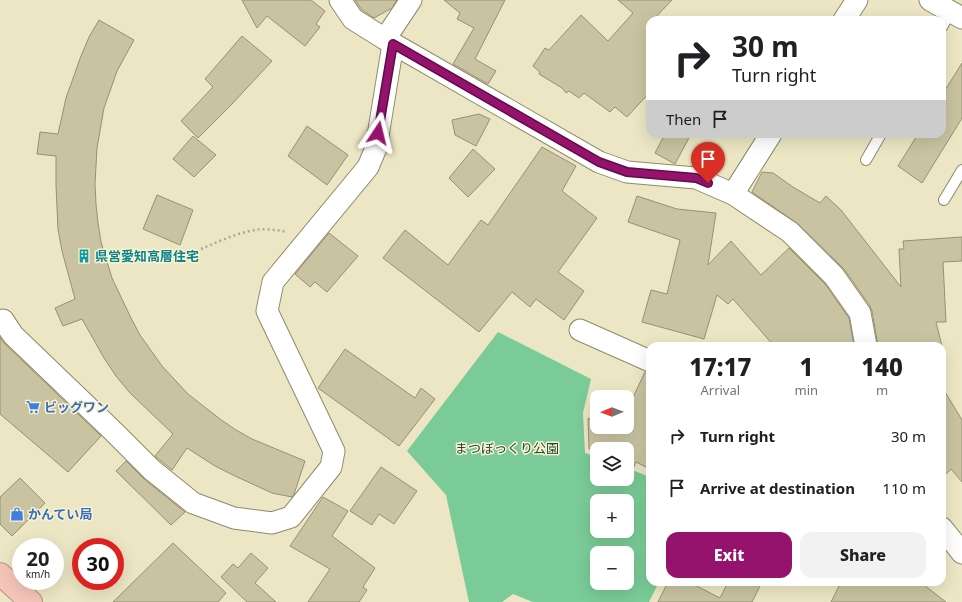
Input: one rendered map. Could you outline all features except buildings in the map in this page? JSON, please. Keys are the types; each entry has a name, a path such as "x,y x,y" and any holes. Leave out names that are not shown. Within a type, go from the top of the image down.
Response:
{"highway":[{"path":"0,574 31,602"}],"street":[{"path":"340,0 353,19 389,42 599,162 627,172 696,178 733,194 790,232 834,276 860,313 865,342"},
{"path":"0,323 3,320 13,335 152,470 193,503 234,518 272,523 291,517 331,467 334,451 268,311 273,282 368,167 376,148 389,42 411,0"},
{"path":"847,16 857,0"},
{"path":"930,0 955,15"},
{"path":"733,194 768,138"},
{"path":"580,330 646,359"},
{"path":"946,533 962,554"}],"lane":[{"path":"866,160 879,138"},
{"path":"944,200 962,170"}],"path":[{"path":"201,249 230,236 256,230 279,230 312,236"}],"green space":[{"name":"まつぼっくり公園","path":"498,332 591,379 583,413 585,453 590,455 590,486 634,486 634,471 646,475 646,586 657,586 649,602 533,602 513,594 502,602 469,602 446,495 407,451"}],"place":[{"name":"県営愛知高層住宅","path":"84,256"},
{"name":"ビッグワン","path":"33,407"},
{"name":"かんてい局","path":"17,514"}],"route":[{"path":"378,133 393,44 599,162 627,172 696,178 708,183"}]}
